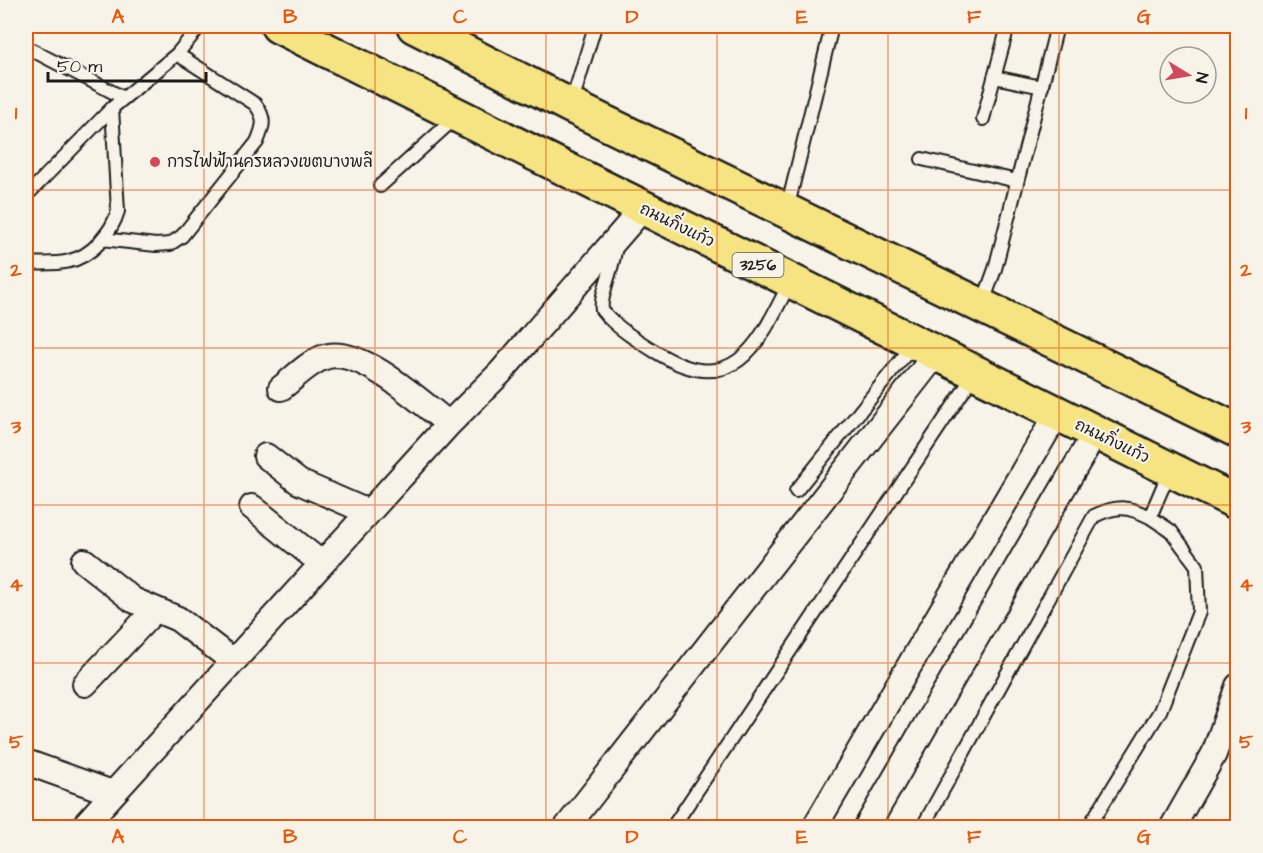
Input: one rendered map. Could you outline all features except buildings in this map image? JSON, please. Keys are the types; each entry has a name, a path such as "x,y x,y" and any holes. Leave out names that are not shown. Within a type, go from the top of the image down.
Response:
{"main road":[{"name":"ถนนกิ่งแก้ว","path":"278,26 1238,503"},
{"path":"414,26 571,106 787,209 1238,431"}],"street":[{"path":"82,828 368,512 449,424 500,373 644,208"},
{"path":"566,828 925,348"},
{"path":"281,388 324,357 351,357 368,364 449,424"},
{"path":"814,828 1057,414"},
{"path":"866,828 1095,433"},
{"path":"266,456 299,482 368,512"},
{"path":"252,507 321,564"},
{"path":"84,561 125,595 178,619 233,661"},
{"path":"85,684 155,610"},
{"path":"1172,828 1214,754 1238,686"},
{"path":"26,762 112,793"}],"lane":[{"path":"26,196 112,108 177,54 200,26"},
{"path":"571,106 595,26"},
{"path":"787,209 832,26"},
{"path":"983,119 1008,26"},
{"path":"982,306 995,269 1058,26"},
{"path":"26,47 124,98"},
{"path":"102,239 156,245 170,244 182,236 251,150 264,127 262,114 255,104 177,54"},
{"path":"994,77 1042,87"},
{"path":"26,263 64,264 77,260 89,253 114,226 118,211 112,108"},
{"path":"380,186 458,115"},
{"path":"922,159 1017,181"},
{"path":"616,239 613,267 601,300 602,310 642,344 684,367 718,370 742,359 760,339 790,281"},
{"path":"796,491 925,348"},
{"path":"672,828 975,373"},
{"path":"1150,517 1171,469"},
{"path":"922,828 1094,516 1112,507 1134,509 1171,531 1197,566 1199,612 1160,711 1088,828"}],"place":[{"name":"การไฟฟ้านครหลวงเขตบางพลี","path":"155,162"}]}
